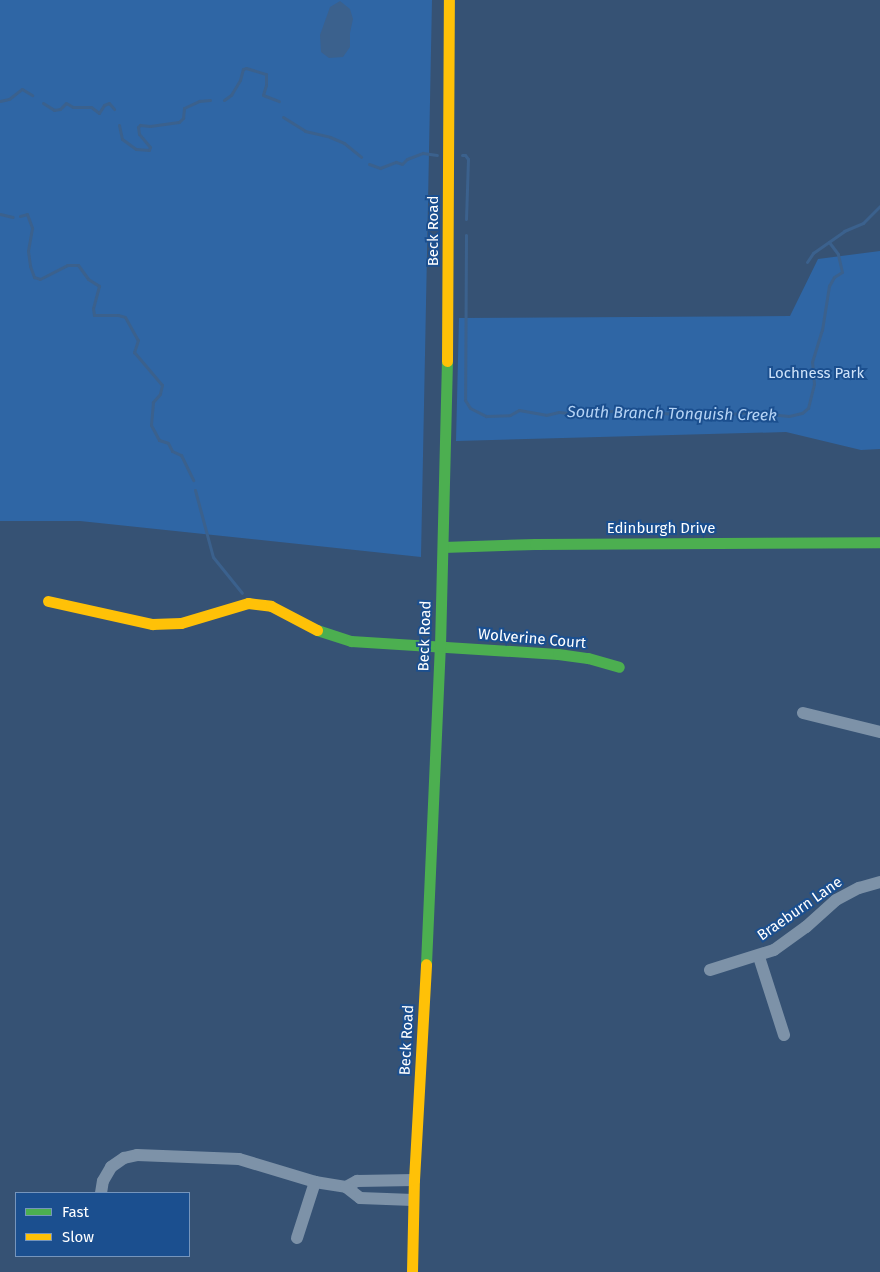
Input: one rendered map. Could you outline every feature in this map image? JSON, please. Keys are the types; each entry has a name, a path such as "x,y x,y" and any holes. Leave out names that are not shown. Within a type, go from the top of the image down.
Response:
{"main road":[{"name":"Beck Road","path":"412,1272 413,1200 431,882 443,547 449,263 449,0"},
{"name":"Edinburgh Drive","path":"443,547 535,544 880,542"},
{"name":"Wolverine Court","path":"48,601 152,624 181,623 248,603 271,606 324,634 351,641 558,654 588,658 619,667"}],"street":[{"path":"803,713 880,732"},
{"name":"Braeburn Lane","path":"710,970 759,957 790,940 840,897 859,888 880,882"},
{"path":"759,957 784,1035"},
{"path":"101,1192 103,1181 111,1167 124,1158 137,1155 239,1159 315,1182 346,1187 360,1198 413,1200"},
{"path":"346,1187 357,1181 414,1180"},
{"path":"297,1238 315,1182"}],"green space":[{"path":"0,0 432,0 421,557 80,521 0,521"},
{"name":"Lochness Park","path":"880,251 880,449 861,450 786,432 456,441 459,318 790,316 818,259"}],"shaded area":[{"path":"340,1 350,9 353,19 350,47 343,57 329,58 321,52 320,35 330,7"}],"waterway":[{"name":"South Branch Tonquish Creek","path":"224,100 231,95 240,80 243,69 246,68 266,74 266,85 263,95 279,101"},
{"name":"South Branch Tonquish Creek","path":"0,101 9,99 22,89 32,95"},
{"name":"South Branch Tonquish Creek","path":"119,125 122,139 136,149 149,150 150,147 139,134 138,127 140,125 150,126 179,122 183,118 184,108 199,101 210,100"},
{"name":"South Branch Tonquish Creek","path":"43,103 54,110 60,109 66,103 73,107 91,107 99,113 104,105 109,103 114,109"},
{"name":"South Branch Tonquish Creek","path":"283,117 305,131 330,137 344,143 361,157"},
{"name":"South Branch Tonquish Creek","path":"369,164 380,168 396,162 402,164 407,159 423,153 437,155"},
{"name":"South Branch Tonquish Creek","path":"462,155 465,155 468,159 466,219"},
{"name":"South Branch Tonquish Creek","path":"807,262 813,253 844,231 863,223 880,206"},
{"path":"0,214 13,217"},
{"path":"20,216 27,214 32,228 28,251 34,277 40,279 67,265 78,265 88,279 99,286 93,308 94,315 118,315 125,317 138,340 134,352 162,385 160,394 153,402 151,425 159,440 168,443 172,451 181,455 193,480"},
{"name":"South Branch Tonquish Creek","path":"466,235 465,400 470,408 486,416 510,415 519,410 546,415 559,412 578,414 622,410 676,414 694,412 715,416 748,412 789,416 802,413 808,408 814,384 812,362 822,330 829,286 834,277 842,272 838,254 829,242"},
{"path":"195,490 213,557 242,593"}],"traffic: fast":[{"path":"426,964 440,646 447,361"},
{"path":"443,547 535,544 880,542"},
{"path":"317,630 351,641 558,654 588,658 619,667"}],"traffic: slow":[{"path":"447,361 449,0"},
{"path":"48,601 152,624 181,623 248,603 271,606 317,630"},
{"path":"412,1272 414,1180 426,964"}]}
